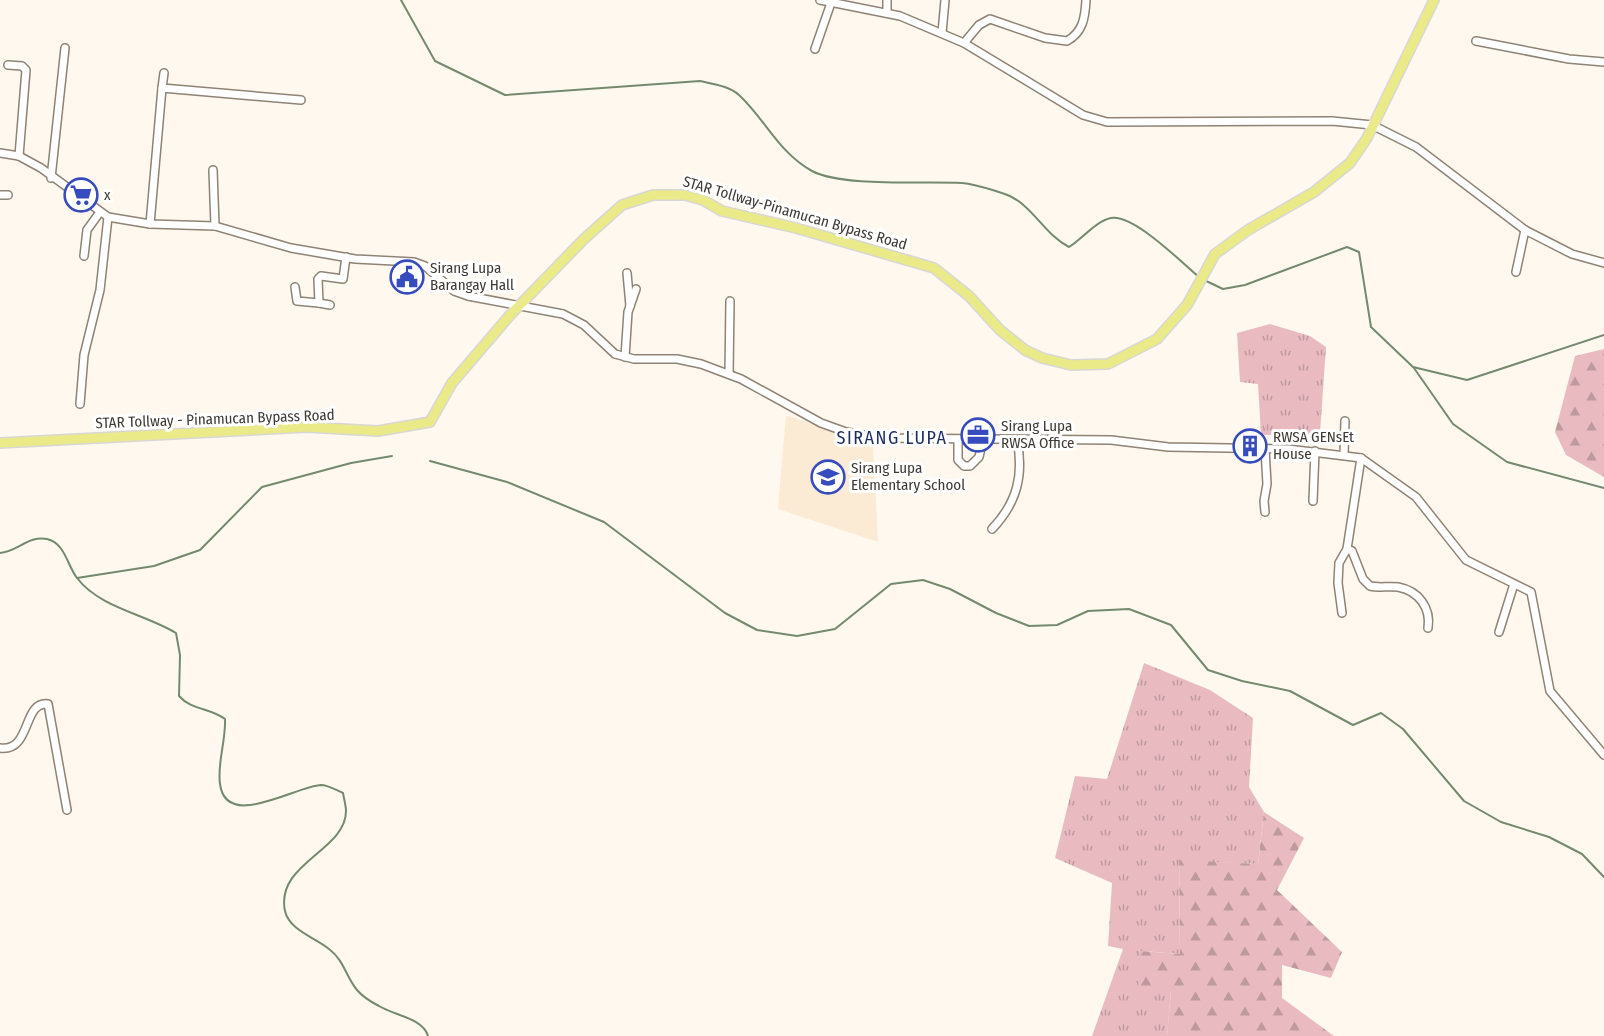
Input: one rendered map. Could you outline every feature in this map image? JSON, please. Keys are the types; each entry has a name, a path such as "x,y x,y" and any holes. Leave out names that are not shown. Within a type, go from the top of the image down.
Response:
{"main road":[{"name":"STAR Tollway-Pinamucan Bypass Road","path":"430,422 452,383 518,306 605,218 622,205 637,198 669,194 694,198 722,211 796,228 934,268 969,296 1000,330 1025,350 1042,358 1071,365 1108,364 1157,339 1186,305 1215,254 1233,240 1314,192 1339,173 1360,151 1434,0"},
{"name":"STAR Tollway - Pinamucan Bypass Road","path":"0,443 24,444 307,428 378,431 430,422"}],"street":[{"path":"819,0 887,13 942,33 964,43 1083,115 1107,122 1301,121 1372,125 1416,147 1525,230 1572,254 1604,263"},
{"path":"887,0 887,13"},
{"path":"942,33 945,0"},
{"path":"964,43 979,25 990,19 1045,38 1067,41 1080,30 1085,18 1086,0"},
{"path":"815,49 831,2"},
{"path":"1476,41 1569,59 1604,62"},
{"path":"51,178 65,48"},
{"path":"8,65 22,66 26,70 19,156"},
{"path":"150,224 164,74"},
{"path":"162,88 301,100"},
{"path":"0,153 19,156 41,168 51,178 108,217 150,224 231,228 273,244 346,257 414,262 425,266 454,291 573,318 608,350 624,357 688,361 729,374 821,423 846,432 879,438 1111,440 1168,447 1315,451 1361,459 1416,497 1466,560 1531,592 1550,691 1604,755"},
{"path":"213,170 215,226"},
{"path":"84,256 87,230 100,212"},
{"path":"80,404 84,355 100,290 108,217"},
{"path":"1516,272 1525,230"},
{"path":"319,303 319,277 344,278 346,257"},
{"path":"624,357 630,306 627,273"},
{"path":"295,287 297,301 330,304"},
{"path":"630,306 636,289"},
{"path":"729,374 730,301"},
{"path":"1344,455 1345,421"},
{"path":"958,439 958,460 964,466 970,466 979,457 983,439"},
{"path":"992,529 1009,511 1019,476 1021,460 1017,440"},
{"path":"1265,449 1267,484 1265,512"},
{"path":"1313,501 1315,451"},
{"path":"1342,613 1338,572 1347,549 1361,459"},
{"path":"1347,549 1352,551 1363,579 1370,586 1404,589 1423,603 1430,617 1428,628"},
{"path":"1499,632 1514,585"},
{"path":"0,748 11,748 19,742 35,709 43,703 48,704 67,810"}],"shaded area":[{"name":"Sirang Lupa Elementary School","path":"786,415 873,445 878,542 778,509"}],"green space":[{"path":"1270,324 1310,336 1326,347 1320,433 1261,435 1258,384 1240,382 1237,333"},
{"path":"1604,349 1604,477 1566,455 1555,432 1575,356"},
{"path":"1144,663 1210,690 1253,718 1249,787 1264,812 1258,864 1179,861 1180,954 1142,951 1171,991 1167,1036 1092,1036 1123,949 1108,946 1112,883 1055,858 1075,776 1107,779"},
{"path":"1264,812 1304,838 1277,890 1342,952 1331,978 1282,965 1282,998 1334,1036 1167,1036 1171,991 1138,988 1141,951 1180,954 1179,860 1258,864"}],"waterway":[{"path":"401,0 435,61 505,95 700,81 715,84 731,89 739,95 790,155 812,171 826,176 863,181 962,183 987,188 1012,197 1021,203 1052,234 1069,247 1105,220 1121,219 1144,231 1199,277"},
{"path":"1204,280 1223,289 1245,285 1347,247 1359,252 1371,327 1413,367 1467,380 1604,335"},
{"path":"1414,368 1453,424 1507,462 1604,488"},
{"path":"77,578 154,566 200,550 262,487 351,463 392,456"},
{"path":"430,461 507,482 604,522 725,613 757,630 797,636 835,629 891,584 923,580 950,589 996,613 1029,626 1057,625 1088,611 1129,609 1171,625 1208,670 1242,681 1290,691 1353,725 1381,713 1403,729 1464,801 1501,822 1549,837 1582,854 1604,877"},
{"path":"0,553 34,539 53,541 62,550 77,578 98,597 176,633 180,655 179,696 189,704 225,719 219,776 225,798 235,804 248,805 321,785 343,793 346,811 343,825 335,837 290,881 285,895 285,911 297,928 334,953 353,985 362,995 385,1009 414,1021 425,1030 428,1036"}],"place":[{"name":"x","path":"81,195"},
{"name":"Sirang Lupa Barangay Hall","path":"407,277"},
{"name":"Sirang Lupa RWSA Office","path":"978,435"},
{"name":"RWSA GENsEt House","path":"1250,446"},
{"name":"Sirang Lupa Elementary School","path":"828,477"}],"district":[{"name":"SIRANG LUPA","path":"892,438"}]}
